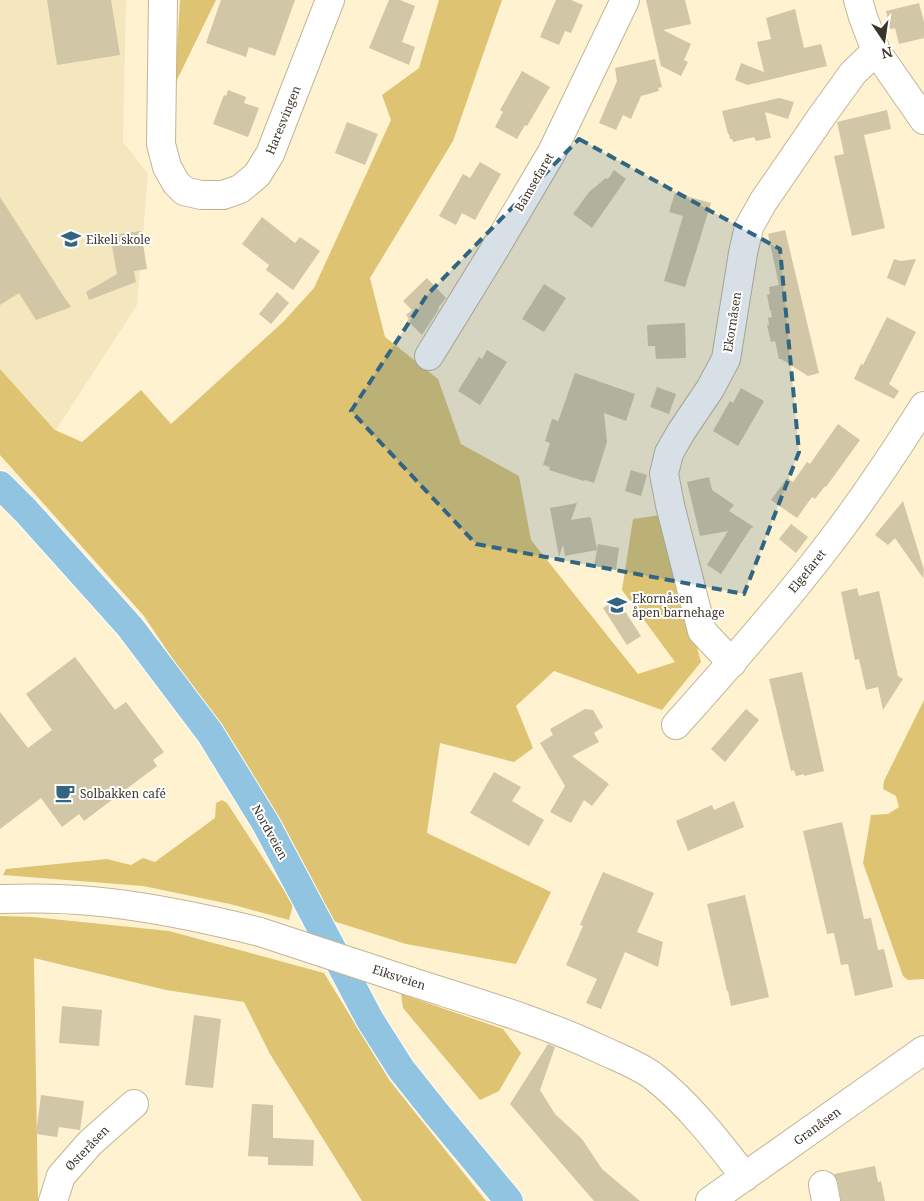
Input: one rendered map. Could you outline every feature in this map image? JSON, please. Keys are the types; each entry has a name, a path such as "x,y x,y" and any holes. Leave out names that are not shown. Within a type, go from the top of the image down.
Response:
{"main road":[{"name":"Nordveien","path":"0,485 26,511 130,627 210,733 266,824 370,1020 401,1068 436,1114 509,1201"}],"street":[{"name":"Haresvingen","path":"163,0 160,144 167,167 176,183 184,191 201,195 223,195 240,189 257,175 270,154 330,0"},
{"name":"Bamsefaret","path":"428,356 490,257 552,152 625,0"},
{"path":"858,0 876,51 924,120"},
{"name":"Ekornåsen","path":"732,663 702,631 664,474 670,453 681,432 710,389 726,359 749,227 763,202 853,73 876,51"},
{"name":"Elgefaret","path":"676,725 732,663 829,544 884,467 924,406"},
{"name":"Eiksveien","path":"0,899 53,898 91,901 209,919 260,932 544,1026 588,1043 631,1063 652,1076 670,1091 713,1138 745,1177"},
{"name":"Granåsen","path":"710,1201 924,1050"},
{"name":"Østeråsen","path":"53,1201 61,1176 90,1143 134,1104"}],"highlighted area":[{"path":"579,139 780,249 799,452 744,594 476,544 351,411 427,295"}],"shaded area":[{"name":"Eikeli skole","path":"0,0 126,0 123,142 148,174 137,305 56,430 0,369"},
{"path":"180,0 216,0 175,84"},
{"path":"439,0 502,0 453,141 370,278 385,337 438,379 461,444 519,476 531,540 638,674 675,662 622,590 633,519 661,515 701,662 662,710 554,671 516,706 533,748 514,762 440,743 427,833 551,892 516,964 406,944 333,921 278,817 144,616 0,455 0,369 55,430 82,442 141,390 171,424 283,322 314,288 391,120 382,95 419,68"},
{"path":"924,700 924,979 908,980 903,976 863,863 871,815 888,814 899,807 896,796 883,789 884,781"},
{"path":"222,800 227,803 293,904 289,920 230,904 143,886 3,875 6,869 107,859 131,865 143,858 155,862 215,818 216,803"},
{"path":"0,916 33,917 169,931 324,973 390,1081 486,1201 362,1201 270,1054 244,1002 166,990 34,958 38,1201 0,1201"},
{"path":"401,994 503,1029 521,1053 499,1091 480,1100 403,1008"}],"building":[{"path":"47,0 111,0 120,55 57,65"},
{"path":"221,0 295,0 275,56 249,47 246,57 206,43"},
{"path":"389,0 400,0 415,6 402,42 415,47 409,65 369,48"},
{"path":"556,0 571,0 583,5 571,33 565,31 559,45 540,37"},
{"path":"646,0 685,0 691,24 663,30 691,44 684,60 688,62 681,76 661,66"},
{"path":"919,3 924,22 924,38 899,44 895,28 890,29 886,11"},
{"path":"795,9 804,48 821,44 827,66 747,85 735,80 741,63 764,72 757,42 771,39 766,18"},
{"path":"655,59 662,87 658,88 659,91 641,96 631,119 623,115 616,130 599,123 617,81 615,68"},
{"path":"522,71 550,87 517,139 495,127 503,112 500,110"},
{"path":"228,90 246,97 244,103 259,108 248,137 213,124 224,95 226,96"},
{"path":"779,98 794,102 788,119 765,112 771,138 756,141 754,137 733,142 730,139 722,111"},
{"path":"887,110 891,129 864,135 885,228 852,236 834,156 844,154 837,122"},
{"path":"347,122 378,134 365,165 335,153"},
{"path":"480,162 501,174 475,220 462,213 456,225 439,216 463,174 470,178"},
{"path":"614,170 626,179 592,228 573,214 589,192 606,178 608,179"},
{"path":"675,193 711,203 685,287 664,281 683,216 669,212"},
{"path":"0,197 71,307 36,320 19,293 0,305"},
{"path":"262,217 295,243 300,237 320,251 293,290 266,270 269,265 242,244"},
{"path":"785,230 819,373 808,376 779,359 775,341 771,342 767,325 769,325 768,318 772,317 771,312 773,312 770,311 767,295 770,294 769,287 779,285 768,234"},
{"path":"141,231 147,269 134,271 136,282 89,300 86,292 117,274 110,235"},
{"path":"894,259 900,261 916,259 905,286 887,278"},
{"path":"427,278 446,298 422,335 407,320 409,319 406,315 412,310 403,301"},
{"path":"544,284 566,298 544,332 522,319"},
{"path":"277,292 289,303 271,324 259,314"},
{"path":"887,317 916,332 889,384 899,391 894,399 854,379"},
{"path":"685,323 686,358 656,359 655,346 648,346 647,325"},
{"path":"487,350 507,362 480,405 458,391 479,357 482,359"},
{"path":"575,373 635,394 626,421 604,413 607,442 594,483 549,470 550,467 543,465 550,443 545,441 552,419 558,421 559,419"},
{"path":"657,387 676,394 669,414 650,407"},
{"path":"741,388 764,401 738,446 713,431 730,401 733,403"},
{"path":"838,424 860,440 826,487 815,499 812,497 797,518 771,500 787,478 793,482 807,462 810,464"},
{"path":"631,470 647,475 641,496 625,491"},
{"path":"709,477 712,490 734,505 729,511 754,527 751,528 721,574 707,565 728,531 700,536 687,482"},
{"path":"903,501 924,570 923,578 895,538 888,545 875,535"},
{"path":"577,503 571,520 591,518 597,549 598,544 619,548 616,570 594,566 597,550 565,556 563,545 559,557 550,508"},
{"path":"791,524 808,537 796,553 779,539"},
{"path":"857,588 859,596 879,591 898,676 903,679 883,710 878,687 866,690 859,659 855,660 841,592"},
{"path":"617,599 641,636 627,645 603,608"},
{"path":"75,657 115,710 126,702 164,752 153,760 157,766 84,821 79,814 62,827 41,798 0,829 0,712 28,748 52,730 26,694"},
{"path":"802,672 824,771 796,776 794,770 791,771 769,679"},
{"path":"585,709 593,710 603,727 594,733 599,742 572,756 609,784 592,806 584,800 571,823 550,812 565,786 540,743 553,735 550,729"},
{"path":"746,709 759,720 725,762 711,749"},
{"path":"494,772 521,787 512,801 544,820 529,846 470,813"},
{"path":"734,801 744,827 688,851 676,821 712,805 714,810"},
{"path":"842,822 864,919 871,918 878,950 884,949 893,987 855,996 848,964 841,965 834,933 827,934 803,831"},
{"path":"603,872 654,893 637,932 663,942 658,967 625,952 601,1009 586,1003 597,979 566,965 583,926 580,925"},
{"path":"745,895 769,997 731,1006 707,904"},
{"path":"62,1006 102,1010 99,1046 59,1043"},
{"path":"194,1015 221,1019 213,1088 185,1085"},
{"path":"548,1044 555,1047 540,1090 555,1114 582,1139 602,1169 640,1201 594,1201 510,1104"},
{"path":"41,1095 84,1101 80,1130 59,1127 57,1137 36,1134"},
{"path":"252,1104 273,1105 273,1138 314,1140 313,1166 268,1165 268,1157 248,1156"},
{"path":"875,1166 878,1182 881,1181 885,1201 841,1201 838,1182 834,1174"}],"place":[{"name":"Eikeli skole","path":"71,239"},
{"name":"Ekornåsen åpen barnehage","path":"617,605"},
{"name":"Solbakken café","path":"65,793"}]}
